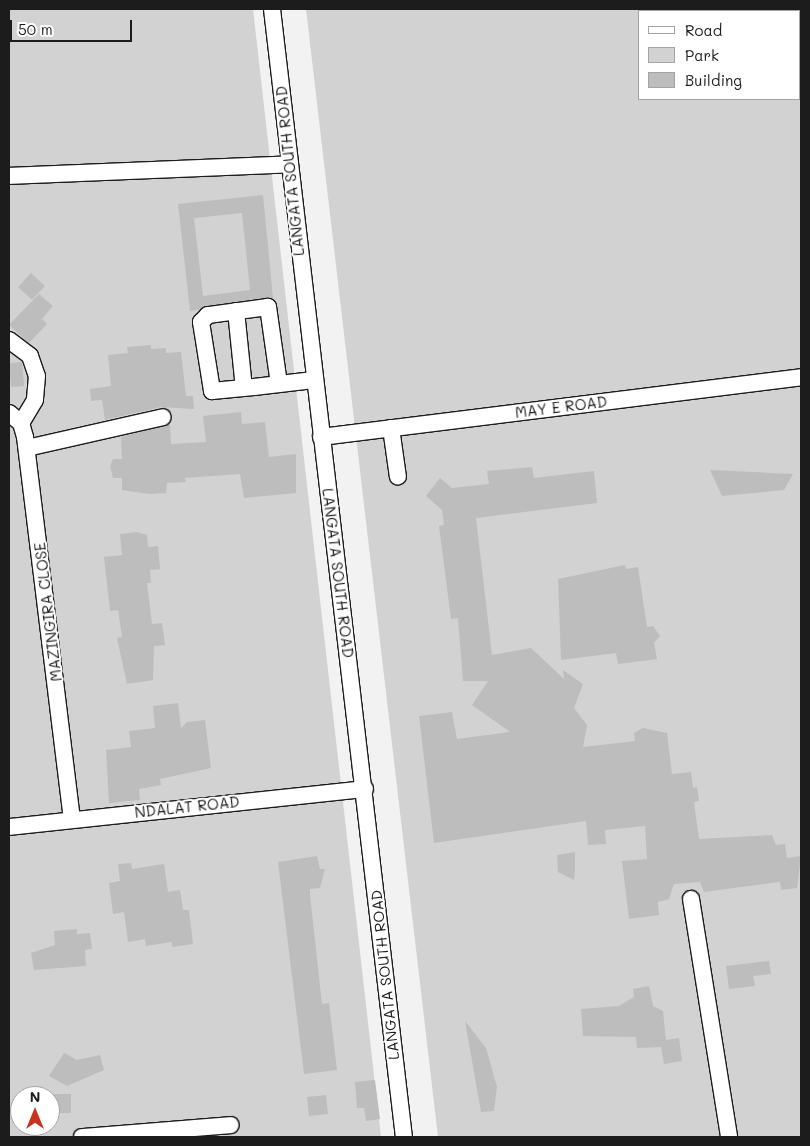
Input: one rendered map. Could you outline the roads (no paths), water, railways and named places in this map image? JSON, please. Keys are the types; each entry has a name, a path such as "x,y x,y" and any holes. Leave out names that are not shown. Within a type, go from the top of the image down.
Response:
{"street":[{"name":"LANGATA SOUTH ROAD","path":"272,9 314,380 365,789 404,1137"},
{"path":"9,176 290,164"},
{"path":"279,384 271,313 268,307 208,314 201,322 206,370 212,391 244,388 279,384 314,380"},
{"path":"236,311 244,388"},
{"path":"9,340 30,356 37,376 36,400 15,418"},
{"name":"MAY E ROAD","path":"321,437 801,377"},
{"path":"27,448 162,417"},
{"name":"MAZINGIRA CLOSE","path":"15,418 27,448 72,819"},
{"path":"391,428 398,477"},
{"name":"NDALAT ROAD","path":"9,827 365,789"},
{"path":"691,899 729,1137"},
{"path":"82,1137 231,1125"}]}
